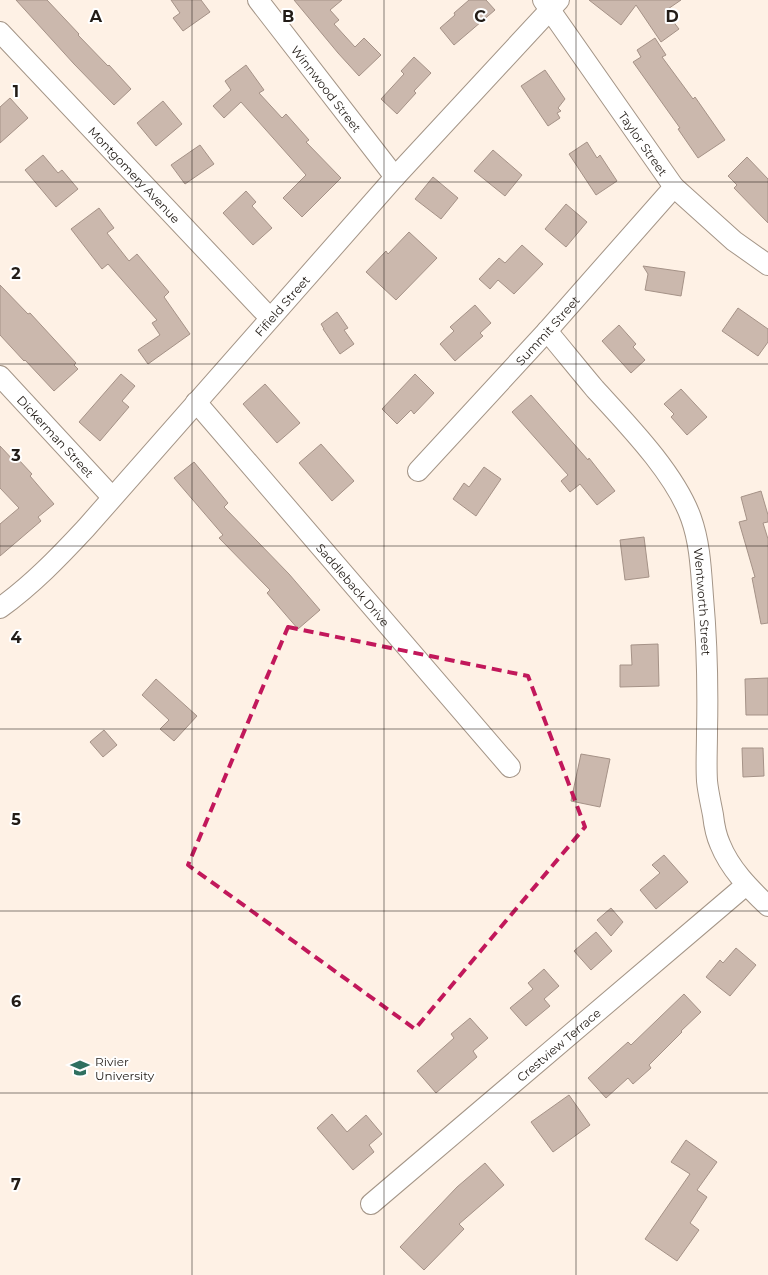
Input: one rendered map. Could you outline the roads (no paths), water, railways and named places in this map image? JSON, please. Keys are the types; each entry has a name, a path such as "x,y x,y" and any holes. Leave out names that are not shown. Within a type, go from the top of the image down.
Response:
{"street":[{"name":"Winnwood Street","path":"258,0 395,177"},
{"name":"Fifield Street","path":"0,608 32,584 59,557 551,3"},
{"name":"Taylor Street","path":"551,3 674,186 734,241 768,265"},
{"name":"Montgomery Avenue","path":"0,32 270,318"},
{"name":"Summit Street","path":"418,472 547,331 674,186"},
{"name":"Wentworth Street","path":"547,331 658,462 682,498 691,518 701,561 706,626 708,670 707,780 714,822 719,844 731,865 746,885 768,906"},
{"name":"Dickerman Street","path":"0,376 112,497"},
{"name":"Saddleback Drive","path":"196,402 510,767"},
{"name":"Crestview Terrace","path":"371,1204 746,885"}],"place":[{"name":"Rivier University","path":"80,1068"}]}
